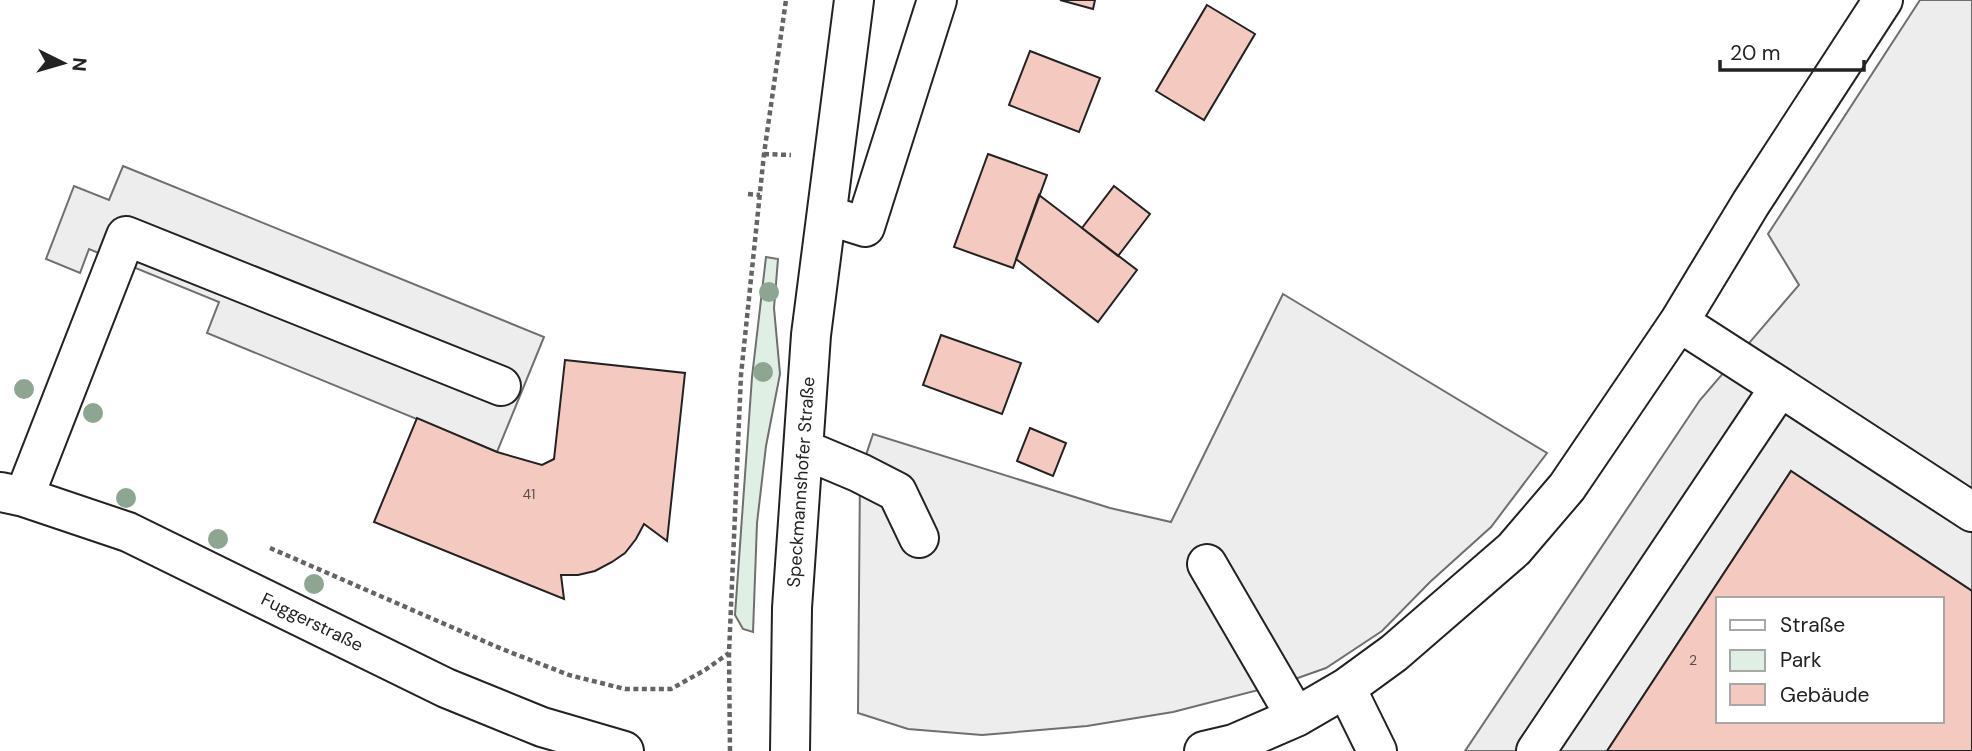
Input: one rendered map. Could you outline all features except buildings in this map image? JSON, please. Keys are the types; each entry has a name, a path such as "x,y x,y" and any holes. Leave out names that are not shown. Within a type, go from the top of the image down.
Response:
{"street":[{"name":"Speckmannshofer Straße","path":"790,751 792,608 811,335 854,0"},
{"path":"827,215 865,227 937,0"},
{"path":"1204,751 1234,744 1296,717 1346,688 1404,644 1514,549 1567,487 1679,322 1751,203 1883,0"},
{"path":"12,494 126,236 501,386"},
{"path":"1679,322 1972,512"},
{"path":"1536,751 1780,387"},
{"path":"803,449 897,492 919,538"},
{"name":"Fuggerstraße","path":"12,494 128,532 446,688 542,727 624,751"},
{"path":"1206,564 1296,717"},
{"path":"1346,688 1377,751"}],"path":[{"path":"730,751 729,653 741,375 760,195 786,0"},
{"path":"748,194 760,195"},
{"path":"259,544 502,649 569,675 625,690 671,689 729,653"}],"green space":[{"path":"766,257 778,259 774,308 780,374 766,446 757,523 753,632 743,629 735,615 752,377"}],"shaded area":[{"path":"1920,0 1972,0 1972,591 1791,471 1607,751 1465,751 1700,400 1799,285 1768,234"},
{"path":"123,166 544,337 497,452 207,333 219,302 89,249 80,273 46,259 74,186 109,200"},
{"path":"1283,294 1547,453 1491,527 1430,582 1382,631 1326,668 1278,685 1173,712 1087,726 982,735 908,729 858,713 860,473 873,434 1110,508 1171,522"}]}
